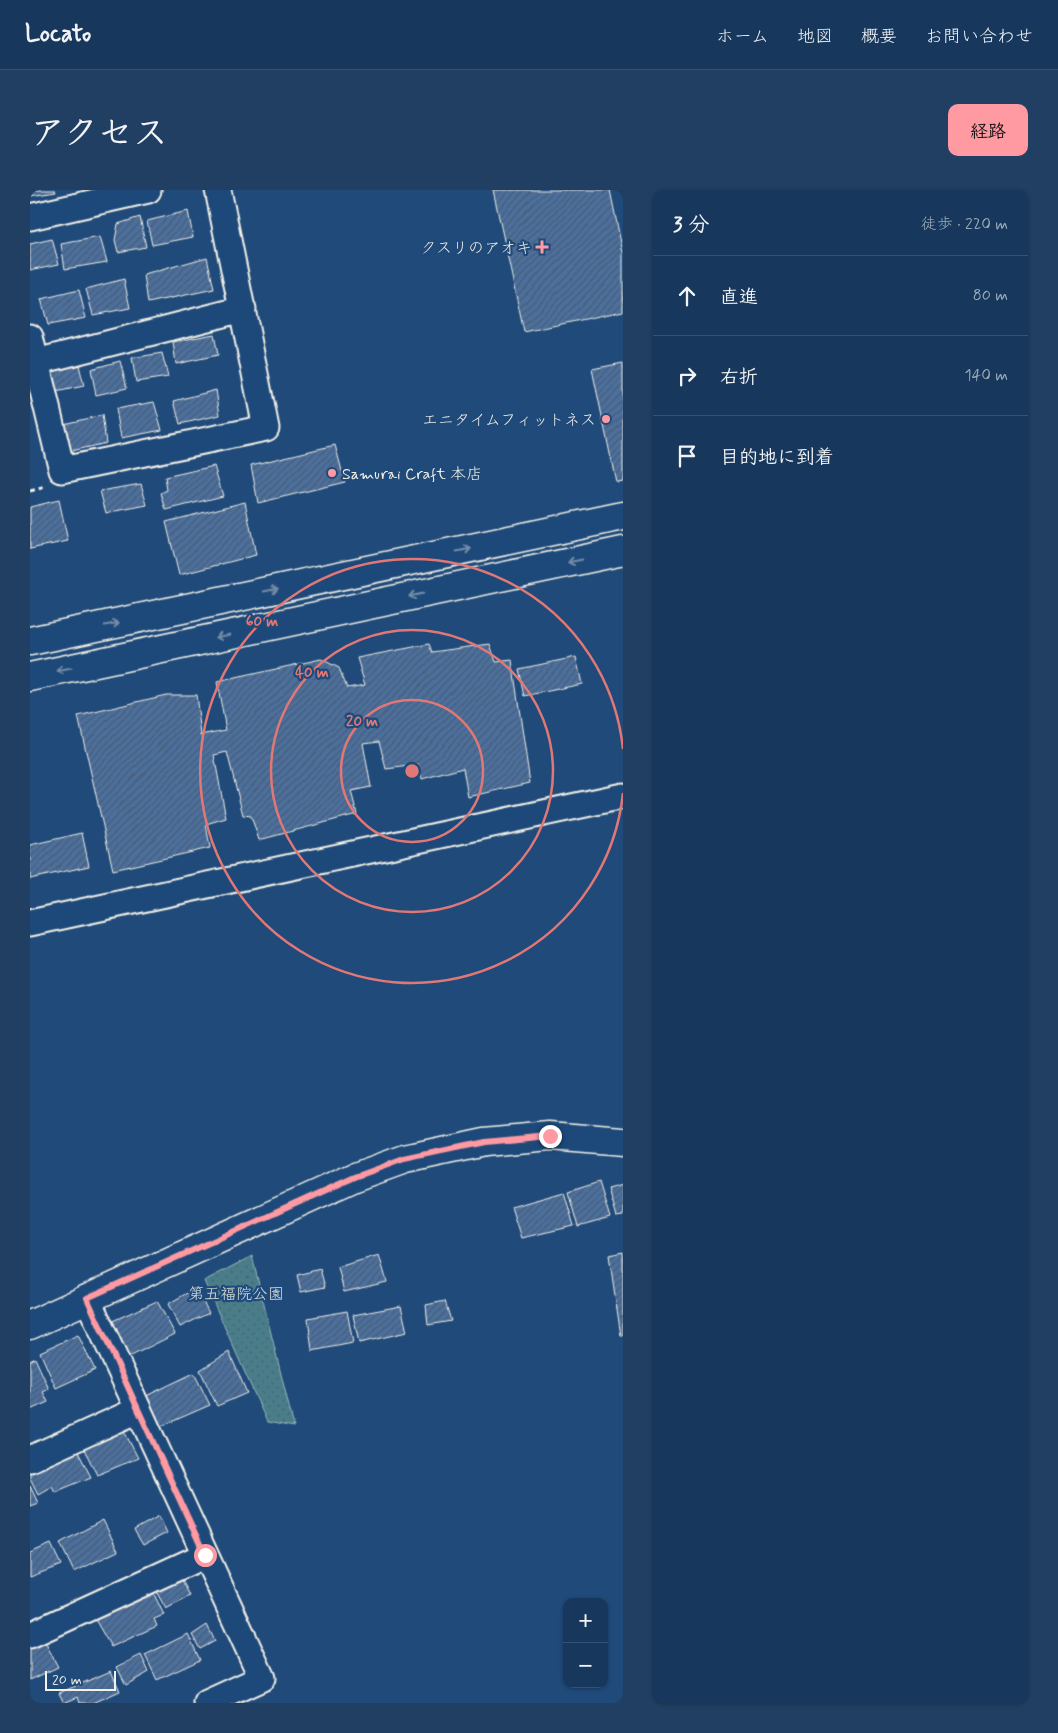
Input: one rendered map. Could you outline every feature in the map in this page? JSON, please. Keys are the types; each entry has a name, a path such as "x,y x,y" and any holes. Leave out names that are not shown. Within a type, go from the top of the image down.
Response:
{"street":[{"path":"30,216 148,190"},
{"path":"30,337 62,470 266,428 218,190"},
{"path":"36,362 243,309"},
{"path":"30,641 623,516"},
{"path":"30,677 623,551"},
{"path":"30,923 623,796"},
{"path":"30,1324 355,1177 404,1159 484,1142 550,1136 623,1142"},
{"path":"87,1298 262,1678 206,1703"},
{"path":"30,1459 138,1410"},
{"path":"30,1636 205,1555"}],"green space":[{"name":"第五福院公園","path":"252,1256 294,1427 267,1422 204,1281"}],"building":[{"path":"30,190 55,190 56,192 30,196"},
{"path":"493,190 610,190 623,253 623,311 524,332"},
{"path":"188,211 193,237 152,245 147,221"},
{"path":"140,217 146,247 118,252 115,240 118,224"},
{"path":"100,237 107,262 65,269 61,244"},
{"path":"52,239 59,264 30,270 30,244"},
{"path":"207,257 214,289 148,303 144,275"},
{"path":"124,279 130,308 93,315 86,289"},
{"path":"79,290 86,318 48,325 41,299"},
{"path":"214,334 218,355 176,364 173,342"},
{"path":"162,353 168,377 136,382 132,358"},
{"path":"120,361 127,388 96,395 91,369"},
{"path":"623,363 623,481 616,482 592,369"},
{"path":"79,365 84,386 51,393 46,372"},
{"path":"216,390 220,415 180,424 174,401"},
{"path":"154,402 162,430 121,438 116,409"},
{"path":"102,415 106,443 66,452 59,425"},
{"path":"335,445 345,482 258,503 251,465"},
{"path":"214,466 223,496 166,510 161,493 167,490 165,477"},
{"path":"141,484 147,505 106,513 100,491"},
{"path":"59,500 68,541 30,549 30,507"},
{"path":"245,502 256,555 179,575 166,522"},
{"path":"429,644 432,652 490,644 496,662 512,660 530,783 468,797 463,768 422,779 418,765 386,769 379,741 363,743 371,787 351,791 357,814 259,840 251,816 243,815 227,752 214,755 226,818 206,824 210,848 113,870 78,716 166,695 196,695 201,735 226,730 217,682 321,659 339,668 347,688 365,685 357,658"},
{"path":"576,657 582,684 525,696 519,669"},
{"path":"82,833 89,866 30,879 30,845"},
{"path":"599,1182 610,1218 578,1227 568,1192"},
{"path":"623,1185 623,1216 616,1217 608,1189"},
{"path":"564,1192 574,1226 521,1238 511,1207"},
{"path":"623,1252 623,1336 621,1336 609,1255"},
{"path":"379,1255 387,1282 344,1292 338,1267"},
{"path":"320,1269 325,1287 301,1292 297,1275"},
{"path":"196,1288 209,1313 180,1327 168,1304"},
{"path":"157,1301 175,1334 125,1359 108,1323"},
{"path":"445,1301 451,1321 428,1325 426,1305"},
{"path":"401,1306 407,1332 359,1343 353,1315"},
{"path":"347,1311 353,1343 312,1351 308,1318"},
{"path":"78,1335 95,1370 56,1388 40,1352"},
{"path":"229,1352 247,1393 217,1406 200,1370"},
{"path":"35,1358 49,1389 43,1392 48,1402 30,1410 30,1361"},
{"path":"194,1373 210,1405 155,1429 142,1398"},
{"path":"123,1429 138,1458 97,1475 82,1445"},
{"path":"76,1448 91,1477 55,1492 52,1486 38,1494 30,1478 30,1472"},
{"path":"30,1486 38,1503 30,1506"},
{"path":"159,1516 167,1533 143,1545 134,1530"},
{"path":"103,1520 118,1551 74,1572 60,1543"},
{"path":"51,1544 61,1565 30,1577 30,1553"},
{"path":"179,1574 190,1596 166,1609 153,1586"},
{"path":"151,1588 164,1615 154,1619 157,1626 111,1647 93,1616"},
{"path":"207,1625 215,1641 200,1649 192,1635"},
{"path":"188,1634 200,1660 157,1680 145,1655"},
{"path":"43,1638 58,1667 30,1680 30,1644"},
{"path":"141,1655 149,1672 126,1685 117,1667"},
{"path":"111,1671 120,1691 93,1703 80,1703 78,1697 64,1703 59,1693"}],"place":[{"name":"クスリのアオキ","path":"542,247"},
{"name":"エニタイムフィットネス","path":"606,419"},
{"name":"Samurai Craft 本店","path":"332,473"}],"route":[{"path":"205,1555 87,1298 355,1177 404,1159 484,1142 550,1136"}]}
